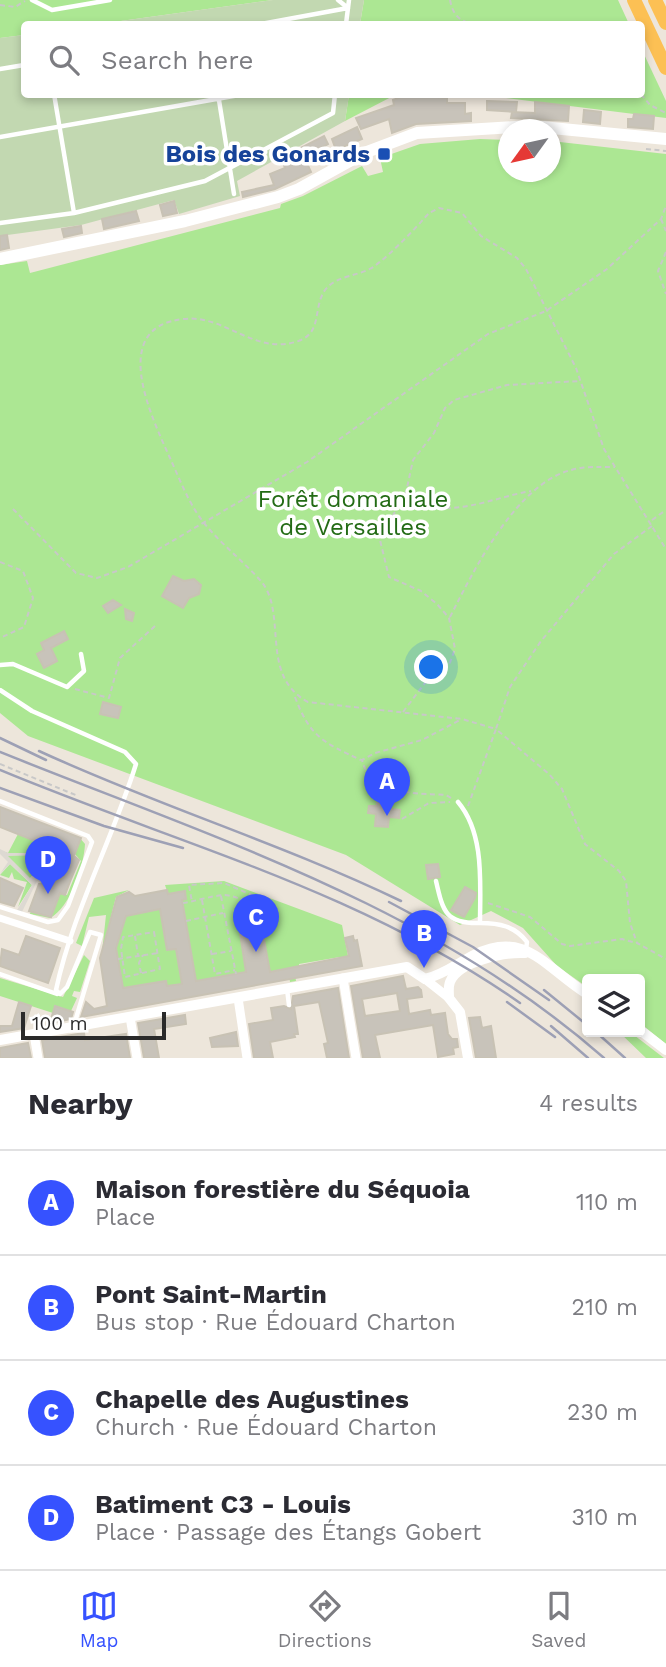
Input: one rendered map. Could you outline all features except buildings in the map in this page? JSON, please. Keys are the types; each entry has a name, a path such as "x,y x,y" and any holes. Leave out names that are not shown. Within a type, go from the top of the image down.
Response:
{"highway":[{"path":"634,0 644,21"},
{"path":"655,0 666,23"},
{"path":"645,23 666,68"}],"main road":[{"path":"0,259 185,221 278,197 299,189 364,153 417,133 442,129 531,126 666,139"}],"street":[{"path":"0,918 70,941"},
{"path":"429,982 439,975 511,944 529,953 582,990"},
{"path":"449,998 450,982 456,974 497,950"},
{"path":"0,1040 407,967 449,998 460,1012 468,1058"},
{"path":"343,978 356,1058"},
{"path":"238,998 247,1058"},
{"path":"130,1017 136,1058"},
{"path":"34,1034 38,1058"},
{"path":"645,1034 666,1051"}],"lane":[{"path":"30,0 52,10 110,0"},
{"path":"338,0 348,8"},
{"path":"346,21 349,0"},
{"path":"277,21 348,8"},
{"path":"0,69 21,66"},
{"path":"55,98 74,213"},
{"path":"0,137 207,98"},
{"path":"218,98 234,194"},
{"path":"0,223 74,213 205,181 333,113 335,98"},
{"path":"0,665 13,664 67,687 84,671 80,654"},
{"path":"0,690 32,711 125,752 135,764 71,931 56,990 58,994"},
{"path":"0,801 90,837 92,842 68,905 58,920 48,922 0,907"},
{"path":"458,802 468,814 477,844 480,923"},
{"path":"436,881 441,906 449,917 461,923 500,923 519,933 527,943 529,953"},
{"path":"58,994 67,988 90,932 97,932 102,940 74,1027"},
{"path":"0,974 58,994"},
{"path":"287,989 289,1005"}],"path":[{"path":"0,5 15,7 30,0"},
{"path":"450,0 453,12 462,21"},
{"path":"644,98 650,105 666,113"},
{"path":"13,509 76,573 97,578 138,562 307,462 488,334 546,311 607,269 661,219 666,206"},
{"path":"362,760 329,745 305,724 279,661 268,597 261,581 239,562 204,522 189,500 150,415 140,379 140,357 145,341 168,322 186,318 202,320 258,344 302,340 315,328 325,290 335,281 376,265 429,213 439,208 463,213 481,236 517,258 526,269 581,381 596,430 615,467 666,549"},
{"path":"661,219 666,231"},
{"path":"666,252 658,271 666,294"},
{"path":"403,712 425,683 449,665 455,649 449,618 421,591 389,577 379,536 405,497 413,460 434,433 445,408 454,400 507,385 581,381"},
{"path":"449,618 489,549 514,511 532,491 570,470 615,467"},
{"path":"405,497 440,508 465,507 499,496 532,491"},
{"path":"651,521 666,510"},
{"path":"472,799 510,687 541,641 614,554 653,526"},
{"path":"0,562 23,571 33,598 24,626 0,638"},
{"path":"67,687 104,699 109,698 120,658 155,626"},
{"path":"295,695 308,702 462,719 496,729 549,774 562,789 584,844 619,871 626,881 630,923 637,943"},
{"path":"362,760 374,753 422,740 462,719"},
{"path":"362,760 365,772 380,785 401,792 446,794 458,802"},
{"path":"0,764 78,796"},
{"path":"402,820 429,803 458,802"},
{"path":"183,903 192,902 220,896 252,901 254,896 224,883 189,885 192,902"},
{"path":"202,900 215,974 236,972 220,896"},
{"path":"480,898 494,906 507,907 530,917 562,944 570,946 622,939 637,943 666,959"},
{"path":"186,921 224,912"},
{"path":"154,932 158,953 158,971 125,977 120,959 123,937 154,932"},
{"path":"135,935 138,956"},
{"path":"212,954 232,950"},
{"path":"120,959 158,953"},
{"path":"139,963 143,955"},
{"path":"133,957 139,963 141,974"}],"green space":[{"path":"0,0 273,0 121,21 21,21 21,35 0,38"},
{"path":"273,0 364,0 360,21 121,21"},
{"path":"364,0 618,0 628,21 360,21"},
{"path":"21,35 21,98 349,98 345,121 237,181 240,196 179,214 174,200 81,225 0,236 0,38"},
{"path":"645,56 666,101 666,118 506,98 645,98"},
{"path":"349,98 389,98 345,121"},
{"name":"Forêt domaniale de Versailles","path":"498,140 498,182 561,182 561,142 666,154 666,1044 645,1027 645,974 582,974 582,984 557,966 523,928 491,911 460,925 346,855 28,736 0,713 0,265 27,261 30,273 280,208 281,204 303,196 362,166 368,176 383,172 380,158 420,144"},
{"path":"18,834 53,848 30,879 2,851 8,853"},
{"path":"79,837 85,844 82,863 70,896 50,918 30,914 31,911 50,916 60,893 67,895 81,861 75,854"},
{"path":"55,849 58,850 47,881 38,878"},
{"path":"10,864 32,885 18,907 27,882 14,879 12,872 9,878 0,875"},
{"path":"224,881 342,925 350,966 342,967 340,957 299,964 300,974 295,975 296,981 290,982 288,969 270,972 261,929 240,933 246,970 244,973 196,981 182,900 168,894 165,885"},
{"path":"129,890 116,897 102,952 106,915 89,917 82,946 76,943 94,898"},
{"path":"170,903 167,950 176,949 182,984 167,986 166,981 120,989 114,953 125,910"},
{"path":"84,955 90,961 80,992 74,991 72,996 77,998 71,1011 56,1006 53,1013 0,996 0,978 63,997"},
{"path":"624,1037 637,1037 664,1058 646,1058"}],"shaded area":[{"path":"53,848 55,849 37,875 47,881 45,884 37,881 21,914 16,912 32,885 10,864 0,874 8,862 0,854 0,849 8,853 51,853","holes":["48,855 30,878 8,856"]}],"railway":[{"path":"0,738 46,760"},
{"path":"39,751 129,790 311,861 401,901"},
{"path":"0,752 238,846 392,916 466,958 537,1004 604,1058"},
{"path":"0,770 331,899 458,963 520,1003"},
{"path":"0,788 104,826 183,848"},
{"path":"389,902 473,947 549,1000"},
{"path":"544,990 582,1021"},
{"path":"507,1002 555,1037"},
{"path":"551,1026 588,1058"},
{"path":"602,1037 625,1058"}],"place":[{"name":"Bois des Gonards","path":"384,154"},
{"name":"Maison forestière du Séquoia","path":"387,816"},
{"name":"Batiment C3 - Louis","path":"48,894"},
{"name":"Chapelle des Augustines","path":"256,952"},
{"name":"Pont Saint-Martin","path":"424,968"}]}
